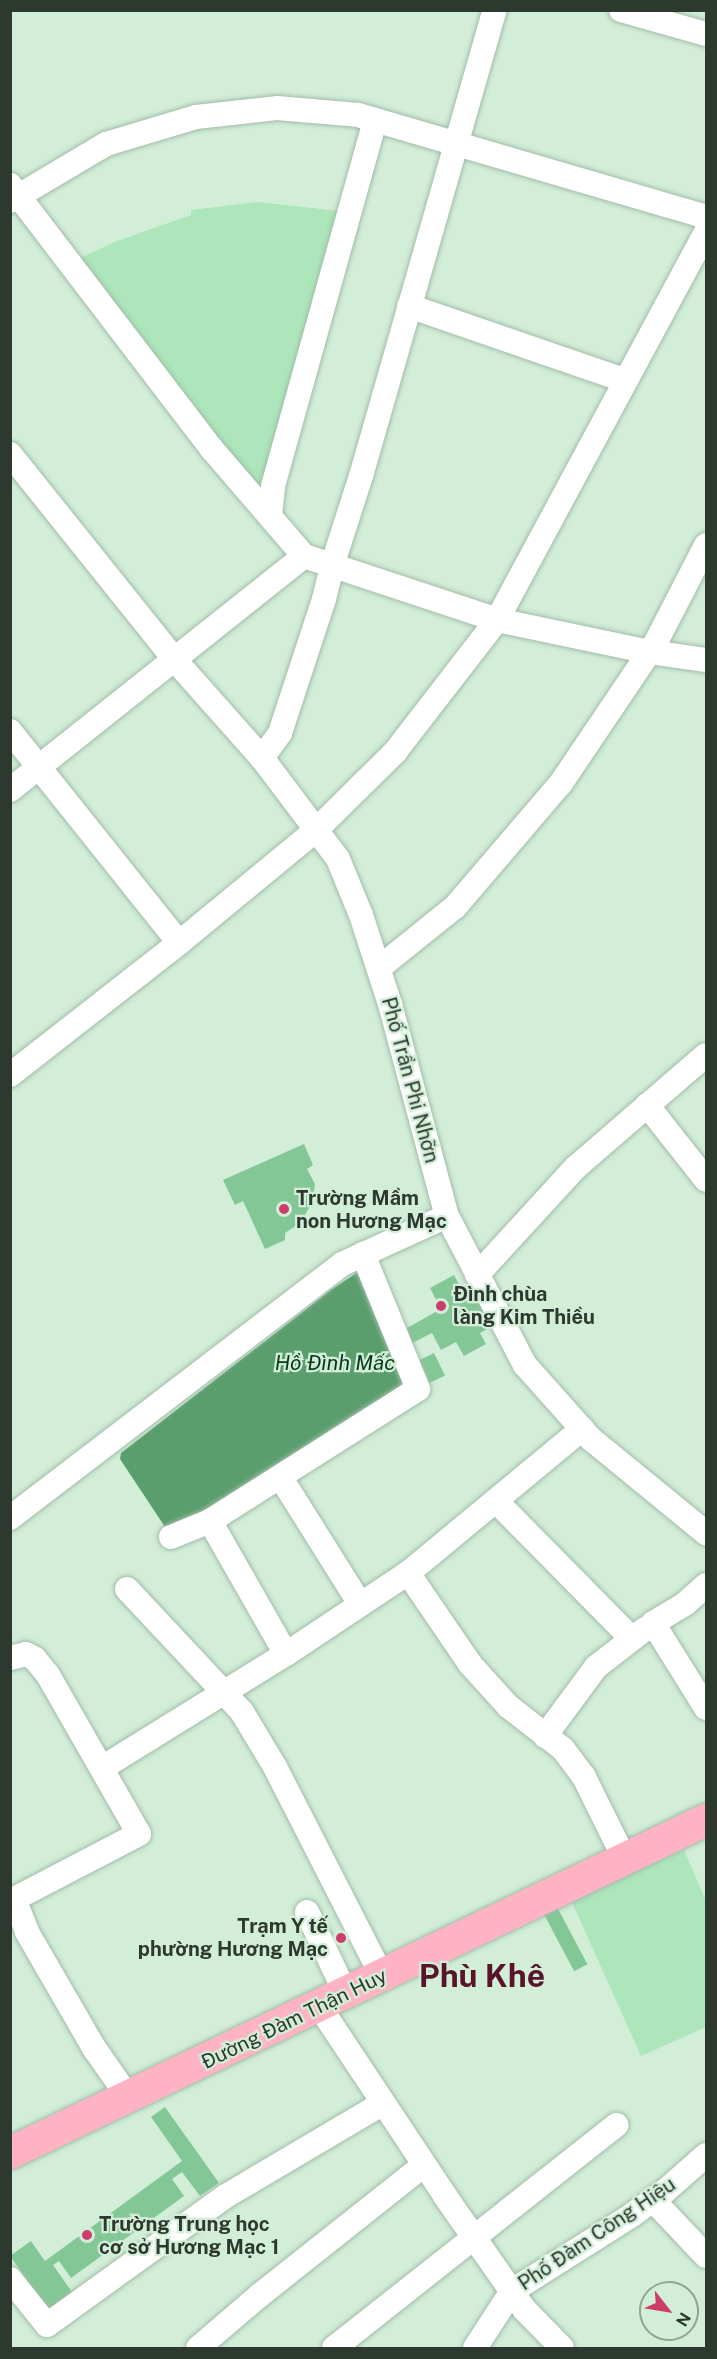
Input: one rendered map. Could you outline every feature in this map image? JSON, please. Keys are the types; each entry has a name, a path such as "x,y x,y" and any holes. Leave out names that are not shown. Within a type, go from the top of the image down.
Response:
{"main road":[{"name":"Đường Đàm Thận Huy","path":"10,2153 706,1821"}],"street":[{"path":"262,758 280,733 324,599 495,10"},
{"path":"621,10 706,34"},
{"path":"706,217 375,120 358,116 277,108 196,117 106,144 13,194 211,448 304,556 333,563 497,620 706,660"},
{"path":"270,516 273,486 375,120"},
{"path":"10,1074 179,943 316,830 394,752 497,620 624,380 706,232"},
{"path":"409,306 624,380"},
{"name":"Phố Trần Phi Nhỡn","path":"10,454 174,659 262,758 338,859 379,968 447,1216 525,1365 582,1429 706,1533"},
{"path":"379,968 455,907 561,783 650,651 706,545"},
{"path":"10,790 304,556"},
{"path":"10,731 179,943"},
{"path":"477,1275 575,1168 706,1055"},
{"path":"647,1106 706,1180"},
{"path":"10,1518 342,1264 447,1216"},
{"path":"171,1537 210,1521 418,1389 363,1254"},
{"path":"102,1768 286,1654 408,1573 582,1429"},
{"path":"281,1478 360,1604"},
{"path":"496,1501 631,1638"},
{"path":"210,1521 286,1654"},
{"path":"408,1573 470,1664 508,1706 563,1749 584,1777 625,1860"},
{"path":"545,1736 596,1667 631,1638 685,1604 706,1585"},
{"path":"127,1589 242,1712 275,1767 382,1976"},
{"path":"653,1623 706,1708"},
{"path":"10,1658 26,1654 35,1659 48,1675 140,1834 14,1899 27,1932 60,1990 94,2048 129,2098"},
{"path":"307,1912 332,2000 383,2103 512,2292 562,2349"},
{"path":"10,2279 47,2325 226,2196 383,2103"},
{"path":"334,2349 616,2125"},
{"name":"Phố Đàm Công Hiệu","path":"475,2349 512,2292 653,2200 706,2155"},
{"path":"198,2349 260,2295 424,2165"},
{"path":"653,2200 706,2256"}],"shaded area":[{"path":"259,202 339,211 266,481 257,483 248,479 80,258 117,241 191,215 191,210"},
{"path":"684,1850 706,1901 706,2027 641,2056 571,1900"}],"water":[{"name":"Hồ Đình Mấc","path":"358,1272 409,1380 212,1512 167,1530 120,1459 121,1453 332,1289"}],"building":[{"path":"304,1144 313,1165 307,1169 315,1184 312,1203 300,1223 285,1233 285,1240 265,1249 243,1201 235,1205 223,1180"},
{"path":"454,1275 466,1298 479,1291 496,1324 480,1333 486,1344 464,1356 456,1342 441,1350 432,1333 412,1343 407,1328 441,1309 430,1288"},
{"path":"434,1353 445,1375 430,1383 419,1360"},
{"path":"556,1905 587,1964 574,1971 543,1912"},
{"path":"165,2107 219,2183 200,2196 182,2172 172,2179 184,2196 71,2278 59,2261 53,2265 72,2292 48,2309 10,2256 31,2241 45,2261 182,2161 151,2117"}],"place":[{"name":"Trường Mầm non Hương Mạc","path":"284,1209"},
{"name":"Đình chùa làng Kim Thiều","path":"441,1306"},
{"name":"Trạm Y tế phường Hương Mạc","path":"341,1938"},
{"name":"Trường Trung học cơ sở Hương Mạc 1","path":"87,2235"}],"district":[{"name":"Phù Khê","path":"482,1976"}]}
